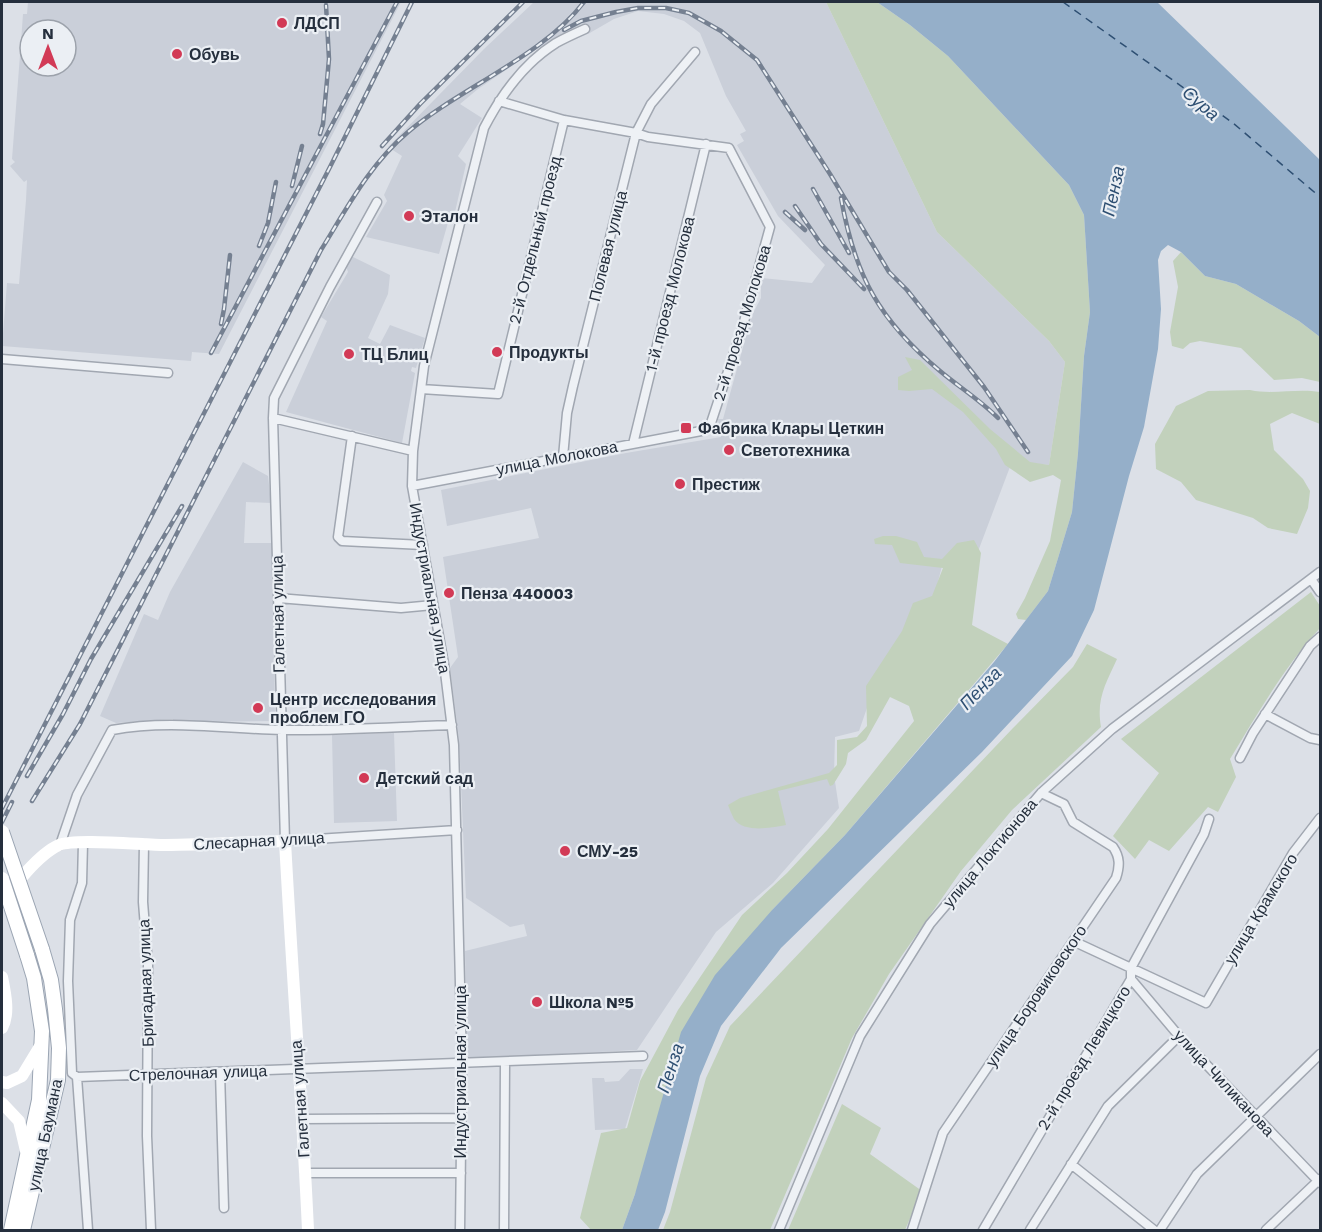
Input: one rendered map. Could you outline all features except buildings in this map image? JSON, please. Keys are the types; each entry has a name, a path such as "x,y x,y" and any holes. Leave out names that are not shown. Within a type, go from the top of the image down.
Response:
{"main road":[{"name":"улица Баумана","path":"2,832 51,980 59,1048 58,1080 23,1230"},
{"name":"улица Баумана","path":"2,879 27,955 37,998 42,1042 39,1100 26,1151 11,1230"}],"street":[{"name":"Индустриальная улица","path":"460,1230 462,1064 456,872 457,830 452,725 412,486 413,451 424,366 484,128 499,101 531,62 556,43 585,29"},
{"name":"Полевая улица","path":"563,457 567,413 573,386 636,133 651,104 694,52"},
{"path":"499,101 564,120 648,137 706,144"},
{"name":"2-й Отдельный проезд","path":"421,389 498,394 564,120"},
{"name":"2-й проезд Молокова","path":"701,431 711,423 742,329 770,227 729,148 706,144"},
{"name":"1-й проезд Молокова","path":"633,444 706,144"},
{"name":"Галетная улица","path":"308,1230 285,841 274,398 330,287 377,202"},
{"path":"2,359 168,373"},
{"path":"273,418 413,451"},
{"name":"улица Молокова","path":"412,486 701,431"},
{"path":"352,436 338,537 342,541 423,544"},
{"name":"улица Локтионова","path":"779,1230 860,1036 930,924 1041,793 1112,729 1320,572"},
{"path":"1311,579 1320,592"},
{"path":"278,598 401,608 433,605"},
{"path":"1240,758 1265,714 1310,646 1320,637"},
{"path":"1265,714 1310,738 1320,740"},
{"path":"2,904 15,883 60,844 77,795 112,730 142,726 245,727 281,730 452,725"},
{"name":"улица Боровиковского","path":"912,1230 943,1133 1116,878 1119,861 1113,847 1073,822 1064,804 1041,793"},
{"name":"улица Крамского","path":"1131,968 1206,1003 1293,853 1320,818"},
{"name":"2-й проезд Левицкого","path":"983,1230 1131,979 1131,968 1204,834 1209,819"},
{"name":"Слесарная улица","path":"60,844 285,841 457,830"},
{"path":"82,843 82,883 70,920 68,981 72,1073 77,1077 88,1230"},
{"name":"Бригадная улица","path":"144,844 143,902 148,965 147,1136 151,1230"},
{"path":"1073,941 1131,968"},
{"name":"улица Чиликанова","path":"1131,979 1179,1036 1320,1181"},
{"path":"2,1028 6,1011 3,989"},
{"path":"1030,1230 1108,1106 1179,1036"},
{"path":"2,1082 7,1083 22,1076 42,1042"},
{"path":"1160,1230 1197,1174 1320,1054"},
{"name":"Стрелочная улица","path":"77,1077 505,1063 643,1056"},
{"path":"504,1230 505,1063"},
{"path":"220,1072 224,1208"},
{"path":"2,1103 19,1121 26,1151"},
{"path":"303,1119 461,1118"},
{"path":"1071,1164 1154,1230"},
{"path":"305,1173 460,1173"},
{"path":"1266,1230 1320,1181"}],"shaded area":[{"path":"28,2 401,2 219,354 192,352 191,361 2,346 7,283 19,284 26,200 27,180 24,182 10,166 15,162 12,159 18,78 78,78 78,18 23,18 23,14 27,14"},
{"path":"534,2 826,2 937,232 1049,341 1065,362 1049,465 1030,463 1016,451 974,562 942,566 934,597 876,682 859,731 835,737 834,775 839,808 773,883 716,932 637,1050 467,1059 465,951 527,936 524,924 510,927 466,898 459,739 450,668 458,657 443,557 539,538 531,508 447,526 441,490 626,453 721,437 718,419 723,419 752,315 761,298 761,278 812,283 825,265 778,216 737,145 744,141 740,134 746,131 726,96 700,33 684,21 664,14 638,11 614,19 588,34 582,24 538,48 460,104 482,118 458,156 466,164 455,212 451,212 439,254 366,237 387,201 384,195 402,156 388,147 484,49"},
{"path":"351,256 390,275 388,294 368,338 380,344 390,325 425,338 416,368 412,367 411,371 415,373 402,443 286,412 327,321 321,317 348,272 346,266"},
{"path":"243,462 268,476 271,503 246,502 244,543 273,543 275,721 173,722 173,719 116,723 100,716 144,614 158,620 170,592"},
{"name":"Детский сад","path":"394,733 397,821 334,823 332,735"},
{"path":"630,1069 643,1069 625,1129 595,1130 592,1078 604,1078 605,1082 619,1081"}],"green space":[{"path":"826,2 877,2 948,56 1069,185 1084,215 1090,312 1084,356 1072,512 1048,591 1026,620 1018,619 1016,614 1050,541 1061,480 1053,475 1030,482 1005,465 996,449 963,412 932,389 898,390 898,377 912,370 905,357 920,360 990,429 1030,462 1049,465 1065,362 1049,341 937,232"},
{"path":"1181,252 1205,276 1236,284 1299,321 1320,337 1320,382 1302,378 1274,380 1241,348 1200,341 1190,343 1183,349 1172,346 1170,332 1178,287 1173,261"},
{"path":"1208,391 1320,392 1320,424 1292,413 1270,424 1274,450 1303,479 1310,491 1308,508 1297,534 1268,528 1253,518 1196,500 1181,482 1156,469 1155,444 1176,406"},
{"path":"896,536 917,542 924,557 942,559 957,543 974,540 981,553 972,625 1008,644 845,835 773,909 635,1194 622,1230 591,1230 580,1218 601,1133 627,1128 640,1081 678,1010 742,915 787,873 828,829 914,721 909,706 890,697 866,740 848,753 846,764 833,785 830,786 827,779 778,791 786,825 751,828 734,819 728,805 740,798 829,773 837,765 837,740 857,737 867,726 866,686 902,631 913,603 932,596 943,568 900,563 892,545 875,544 874,539"},
{"path":"1311,592 1320,606 1320,628 1283,674 1230,759 1236,777 1218,812 1208,807 1169,851 1149,840 1135,859 1113,836 1159,773 1121,739"},
{"path":"1087,644 1117,659 1101,700 1101,727 1012,810 961,871 889,974 852,1038 770,1230 663,1230 670,1212 706,1078 730,1026 1073,667"},
{"path":"842,1104 881,1128 870,1154 922,1191 905,1230 788,1230"}],"water":[{"path":"877,2 1157,2 1320,160 1320,337 1299,321 1236,284 1205,276 1181,252 1168,245 1161,251 1158,260 1161,309 1158,349 1144,427 1094,610 1072,656 982,752 781,948 721,1026 700,1076 665,1212 658,1230 622,1230 635,1194 681,1032 715,975 773,909 845,835 994,662 1048,591 1072,512 1084,356 1090,312 1084,215 1069,185 948,56"}],"ferry route":[{"path":"1063,2 1233,123 1320,197"}],"railway":[{"path":"211,353 397,2"},
{"path":"2,808 412,2"},
{"path":"382,146 420,104 523,2"},
{"path":"32,801 80,724 321,250 360,187 382,158 408,132 547,39 584,2"},
{"path":"320,134 329,59 326,5"},
{"path":"564,30 581,21 616,12 638,8 666,8 689,13 721,31 757,60 889,272 907,290 984,387 1028,452"},
{"path":"292,186 302,146"},
{"path":"259,246 268,223 276,182"},
{"path":"813,189 849,253"},
{"path":"841,198 862,274 886,314 919,352 998,418"},
{"path":"795,206 821,244 864,289"},
{"path":"785,212 805,230"},
{"path":"221,324 230,255"},
{"path":"27,776 63,714 91,659 182,506"},
{"path":"2,822 12,802"}],"place":[{"name":"ЛДСП","path":"282,23"},
{"name":"Обувь","path":"177,54"},
{"name":"Эталон","path":"409,216"},
{"name":"Продукты","path":"497,352"},
{"name":"ТЦ Блиц","path":"349,354"},
{"name":"Фабрика Клары Цеткин","path":"686,428"},
{"name":"Светотехника","path":"729,450"},
{"name":"Престиж","path":"680,484"},
{"name":"Пенза 440003","path":"449,593"},
{"name":"Центр исследования проблем ГО","path":"258,708"},
{"name":"Детский сад","path":"364,778"},
{"name":"СМУ-25","path":"565,851"},
{"name":"Школа №5","path":"537,1002"}],"water label":[{"name":"Сура","path":"1201,103"},
{"name":"Пенза","path":"1113,191"},
{"name":"Пенза","path":"980,688"},
{"name":"Пенза","path":"670,1068"}]}
